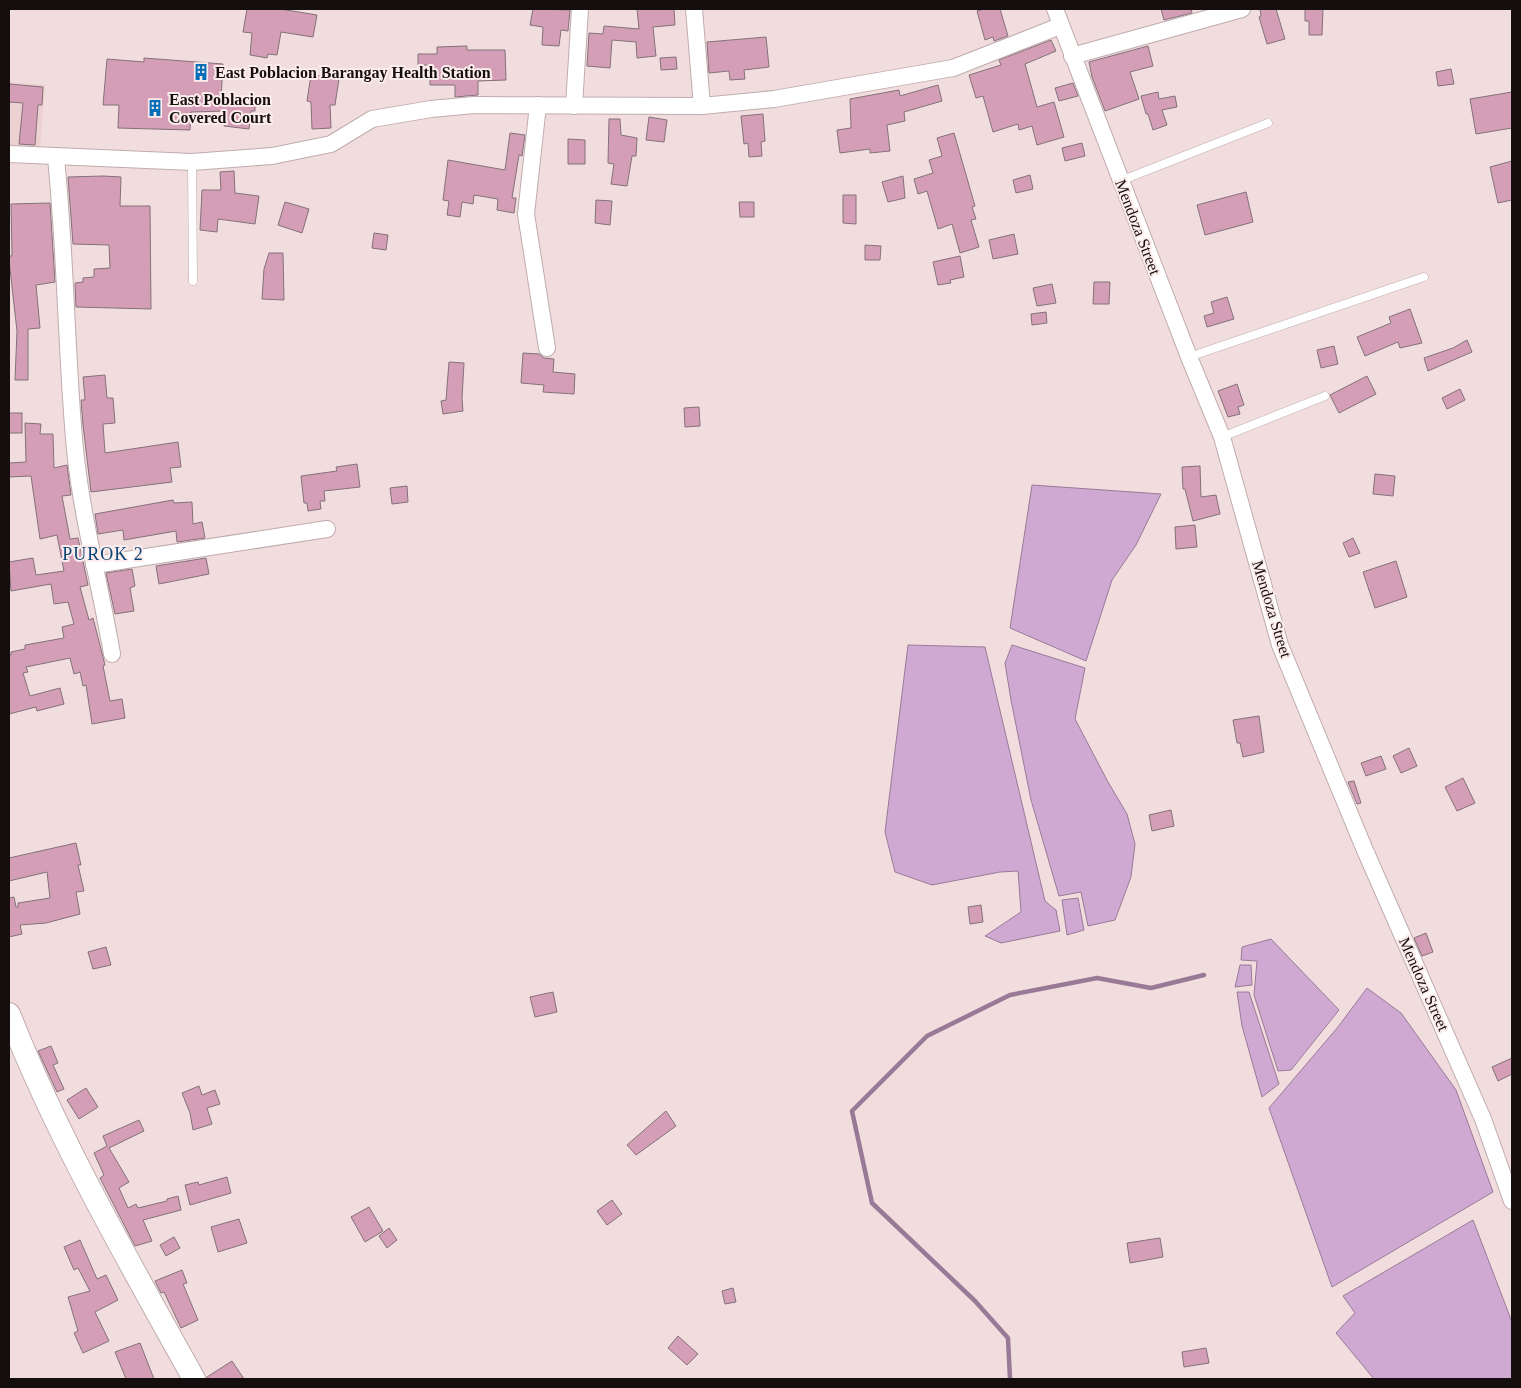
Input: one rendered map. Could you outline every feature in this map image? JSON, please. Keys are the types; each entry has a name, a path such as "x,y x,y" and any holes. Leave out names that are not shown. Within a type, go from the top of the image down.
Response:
{"street":[{"path":"574,106 580,9"},
{"path":"694,9 702,106"},
{"name":"Mendoza Street","path":"1055,9 1120,181 1222,436 1280,645 1364,848 1483,1119 1512,1201"},
{"path":"1072,56 1242,9"},
{"path":"9,154 56,158 192,162 272,156 330,144 372,119 431,109 474,105 702,106 774,99 952,68 1060,26"},
{"path":"538,105 526,214 546,348"},
{"path":"56,158 64,235 73,427 81,499 112,654"},
{"path":"94,566 327,529"},
{"path":"9,1014 32,1072 58,1124 125,1255 194,1379"}],"lane":[{"path":"1120,181 1268,123"},
{"path":"192,162 192,280"},
{"path":"1189,357 1424,277"},
{"path":"1222,436 1325,396"}],"shaded area":[{"path":"9,82 45,85 40,150 9,147"},
{"path":"1032,485 1161,494 1136,545 1112,580 1086,661 1010,628"},
{"path":"908,645 985,647 1045,901 1056,910 1060,931 1001,943 985,936 1021,912 1018,871 1000,872 932,885 895,872 885,832"},
{"path":"1012,645 1085,668 1075,719 1127,814 1135,844 1131,877 1115,920 1088,926 1081,892 1059,896 1031,800 1011,700 1005,663"},
{"path":"1078,898 1084,930 1067,935 1062,900"},
{"path":"1271,939 1339,1010 1291,1070 1278,1071 1254,995 1257,961 1241,960 1242,947"},
{"path":"1240,965 1251,965 1252,985 1235,987"},
{"path":"1367,988 1401,1013 1456,1090 1493,1192 1332,1287 1269,1108 1338,1027"},
{"path":"1237,992 1249,992 1279,1084 1262,1097 1242,1026"},
{"path":"1473,1220 1512,1322 1512,1379 1374,1379 1336,1333 1355,1313 1343,1296"}],"building":[{"path":"247,9 280,9 317,15 313,37 281,32 277,55 268,54 267,58 250,55 252,33 243,32"},
{"path":"533,9 570,10 568,31 561,30 559,46 542,45 543,27 530,25"},
{"path":"637,9 674,9 675,25 653,27 656,56 637,58 636,42 612,40 610,68 587,66 589,33 603,34 604,26 639,29"},
{"path":"1000,9 1008,36 994,41 993,37 985,40 977,11"},
{"path":"1161,9 1191,9 1192,13 1164,20"},
{"path":"1260,9 1276,9 1285,39 1267,44 1259,17 1261,16"},
{"path":"1305,9 1323,9 1322,35 1309,35 1309,21 1305,21"},
{"path":"766,37 769,67 744,70 745,79 730,80 729,71 709,73 707,42"},
{"path":"1051,40 1056,51 1025,64 1037,107 1054,102 1064,137 1037,145 1032,126 1019,130 1018,124 993,132 983,96 976,98 969,75 1001,65 999,60"},
{"path":"467,46 467,50 505,50 506,80 478,81 478,95 455,97 455,85 430,85 430,65 418,65 418,54 437,54 437,47"},
{"path":"1148,46 1153,66 1130,72 1139,99 1105,111 1092,77 1089,62"},
{"path":"676,57 677,69 661,70 660,58"},
{"path":"144,58 223,64 221,99 255,104 255,111 251,111 249,129 224,126 226,111 191,112 190,130 118,128 119,105 103,105 107,59 144,62"},
{"path":"1451,69 1454,84 1438,86 1436,72"},
{"path":"311,75 339,79 335,105 330,105 331,128 312,129 311,102 307,101"},
{"path":"1073,83 1078,96 1059,101 1055,88"},
{"path":"9,84 43,87 42,105 38,105 35,145 19,144 23,103 9,102"},
{"path":"938,85 942,101 904,112 905,121 887,125 890,151 870,153 870,149 840,153 837,130 851,128 850,99 899,90 900,96"},
{"path":"1158,92 1159,99 1175,96 1177,107 1162,110 1167,125 1153,130 1141,96"},
{"path":"1512,92 1512,128 1476,134 1470,99"},
{"path":"763,114 765,141 761,142 762,156 749,157 748,143 744,144 741,116"},
{"path":"649,117 667,120 664,142 646,140"},
{"path":"609,119 620,119 621,135 637,138 636,156 632,156 627,186 611,184 614,164 608,163"},
{"path":"510,133 525,135 522,156 519,155 512,198 516,198 514,213 497,210 498,199 474,195 473,204 462,202 460,217 447,215 449,201 443,200 448,160 505,170"},
{"path":"954,133 975,206 972,207 976,219 971,220 979,247 960,253 952,224 938,229 927,191 918,194 914,179 933,173 929,160 942,156 937,138"},
{"path":"568,139 585,140 585,164 568,164"},
{"path":"1082,143 1085,156 1065,161 1062,148"},
{"path":"1512,161 1512,200 1498,203 1490,167"},
{"path":"234,171 235,193 259,196 255,224 218,219 217,232 200,230 202,190 221,190 220,172"},
{"path":"1030,175 1033,189 1016,193 1013,180"},
{"path":"903,176 905,198 888,202 882,182"},
{"path":"68,177 121,177 120,206 150,206 151,309 76,307 75,283 83,282 83,278 94,277 94,269 110,268 109,245 73,244"},
{"path":"1246,192 1253,222 1205,235 1197,205"},
{"path":"843,195 856,195 856,224 843,223"},
{"path":"596,200 612,201 610,225 595,223"},
{"path":"285,202 309,209 302,233 278,225"},
{"path":"739,202 754,202 754,217 740,217"},
{"path":"50,203 55,282 36,285 40,328 28,329 28,380 15,380 17,331 9,260 9,256 12,256 11,204"},
{"path":"374,233 388,235 386,250 372,248"},
{"path":"1014,234 1018,254 993,259 989,240"},
{"path":"865,245 881,246 880,260 865,260"},
{"path":"269,253 283,253 284,300 262,299 264,269"},
{"path":"960,256 964,277 950,280 951,283 938,285 933,262"},
{"path":"1094,282 1110,282 1109,304 1093,304"},
{"path":"1052,284 1056,303 1037,306 1033,288"},
{"path":"1227,297 1234,319 1207,327 1204,316 1214,313 1211,302"},
{"path":"1410,309 1422,343 1400,348 1398,342 1365,356 1357,337 1391,323 1389,317"},
{"path":"1046,312 1047,323 1032,325 1031,314"},
{"path":"1467,340 1472,352 1428,371 1424,358 1453,348"},
{"path":"1334,346 1338,364 1321,368 1317,350"},
{"path":"523,353 539,354 544,358 554,359 553,372 575,374 574,394 543,392 544,385 521,383"},
{"path":"449,362 464,363 463,411 443,414 441,401 446,400"},
{"path":"105,375 107,398 113,398 115,423 103,424 105,453 178,442 181,467 170,468 172,482 91,492 81,400 85,400 83,377"},
{"path":"1367,376 1376,394 1339,413 1330,395"},
{"path":"1237,384 1244,405 1238,407 1240,414 1228,417 1218,391"},
{"path":"1460,389 1465,400 1447,409 1442,398"},
{"path":"699,407 700,426 685,427 684,408"},
{"path":"9,413 22,413 22,433 9,433"},
{"path":"25,423 41,424 40,434 53,434 54,468 67,465 71,495 62,496 70,539 78,538 88,585 80,587 89,620 93,618 105,665 103,666 110,701 122,699 125,718 92,724 86,685 83,686 80,672 74,674 70,658 26,667 28,672 23,673 30,696 60,688 64,704 37,711 36,707 9,714 9,655 11,655 11,652 25,649 25,645 64,638 62,627 74,624 68,602 54,604 51,584 11,591 9,562 33,558 36,575 64,571 57,535 40,539 31,476 9,477 9,463 26,462"},
{"path":"357,464 360,487 324,491 325,501 320,501 321,509 308,511 307,503 304,503 301,476 337,471 336,467"},
{"path":"1200,466 1201,497 1216,495 1220,514 1193,521 1185,489 1183,489 1182,467"},
{"path":"1375,474 1395,476 1393,496 1373,494"},
{"path":"407,486 408,502 392,504 390,488"},
{"path":"173,500 174,503 192,502 193,524 202,522 205,538 177,542 176,531 124,540 123,530 98,534 95,514"},
{"path":"1195,525 1197,547 1176,549 1175,527"},
{"path":"1353,538 1360,553 1349,557 1343,543"},
{"path":"206,558 209,574 159,584 156,566"},
{"path":"1396,561 1407,597 1375,608 1363,572"},
{"path":"132,569 135,586 130,588 134,611 115,614 106,573"},
{"path":"1259,716 1264,752 1243,757 1240,743 1237,743 1233,720"},
{"path":"1409,748 1417,766 1401,773 1393,756"},
{"path":"1381,756 1386,769 1366,776 1361,763"},
{"path":"1463,778 1475,803 1457,811 1445,787"},
{"path":"1354,781 1361,803 1357,804 1348,782"},
{"path":"1171,810 1174,826 1152,831 1149,815"},
{"path":"76,843 81,865 78,865 84,891 76,892 80,914 46,923 20,925 22,934 9,937 9,898 14,897 16,907 18,907 18,903 50,898 47,872 9,881 9,858"},
{"path":"981,905 983,922 970,924 968,907"},
{"path":"1426,933 1433,952 1422,956 1414,938"},
{"path":"106,947 111,965 93,969 88,952"},
{"path":"553,992 557,1012 535,1017 530,997"},
{"path":"51,1046 58,1063 53,1065 64,1089 57,1092 38,1051"},
{"path":"1512,1058 1512,1074 1498,1081 1492,1067"},
{"path":"199,1086 202,1095 215,1090 220,1104 207,1108 212,1124 193,1130 190,1113 182,1093"},
{"path":"86,1088 98,1107 79,1119 67,1100"},
{"path":"666,1111 676,1126 636,1155 627,1145"},
{"path":"139,1120 144,1131 109,1148 129,1182 119,1188 128,1208 136,1204 138,1208 167,1201 167,1199 178,1196 181,1210 143,1220 152,1241 135,1246 100,1178 104,1175 94,1153 107,1146 103,1136"},
{"path":"227,1177 231,1193 190,1205 185,1185 198,1182 199,1185"},
{"path":"612,1200 622,1214 607,1225 597,1211"},
{"path":"369,1207 383,1231 365,1242 351,1217"},
{"path":"239,1219 247,1243 218,1252 211,1227"},
{"path":"389,1228 397,1240 387,1248 379,1236"},
{"path":"174,1237 180,1248 166,1256 160,1245"},
{"path":"1160,1238 1163,1257 1130,1263 1127,1243"},
{"path":"80,1240 97,1279 106,1275 118,1300 95,1312 109,1341 83,1353 74,1333 78,1331 68,1297 90,1291 78,1268 74,1270 64,1247"},
{"path":"182,1270 187,1283 183,1284 198,1320 181,1328 164,1292 161,1293 155,1281"},
{"path":"733,1288 736,1302 725,1304 722,1291"},
{"path":"678,1336 698,1354 687,1365 668,1348"},
{"path":"140,1343 154,1379 126,1379 115,1352"},
{"path":"1206,1348 1209,1363 1184,1367 1182,1352"},
{"path":"232,1361 244,1379 207,1379 207,1377"}],"waterway":[{"path":"1010,1379 1008,1338 975,1301 872,1203 852,1111 927,1036 1010,995 1097,978 1151,988 1204,975"}],"place":[{"name":"East Poblacion Barangay Health Station","path":"201,72"},
{"name":"East Poblacion Covered Court","path":"155,108"}],"district":[{"name":"PUROK 2","path":"103,554"}]}
